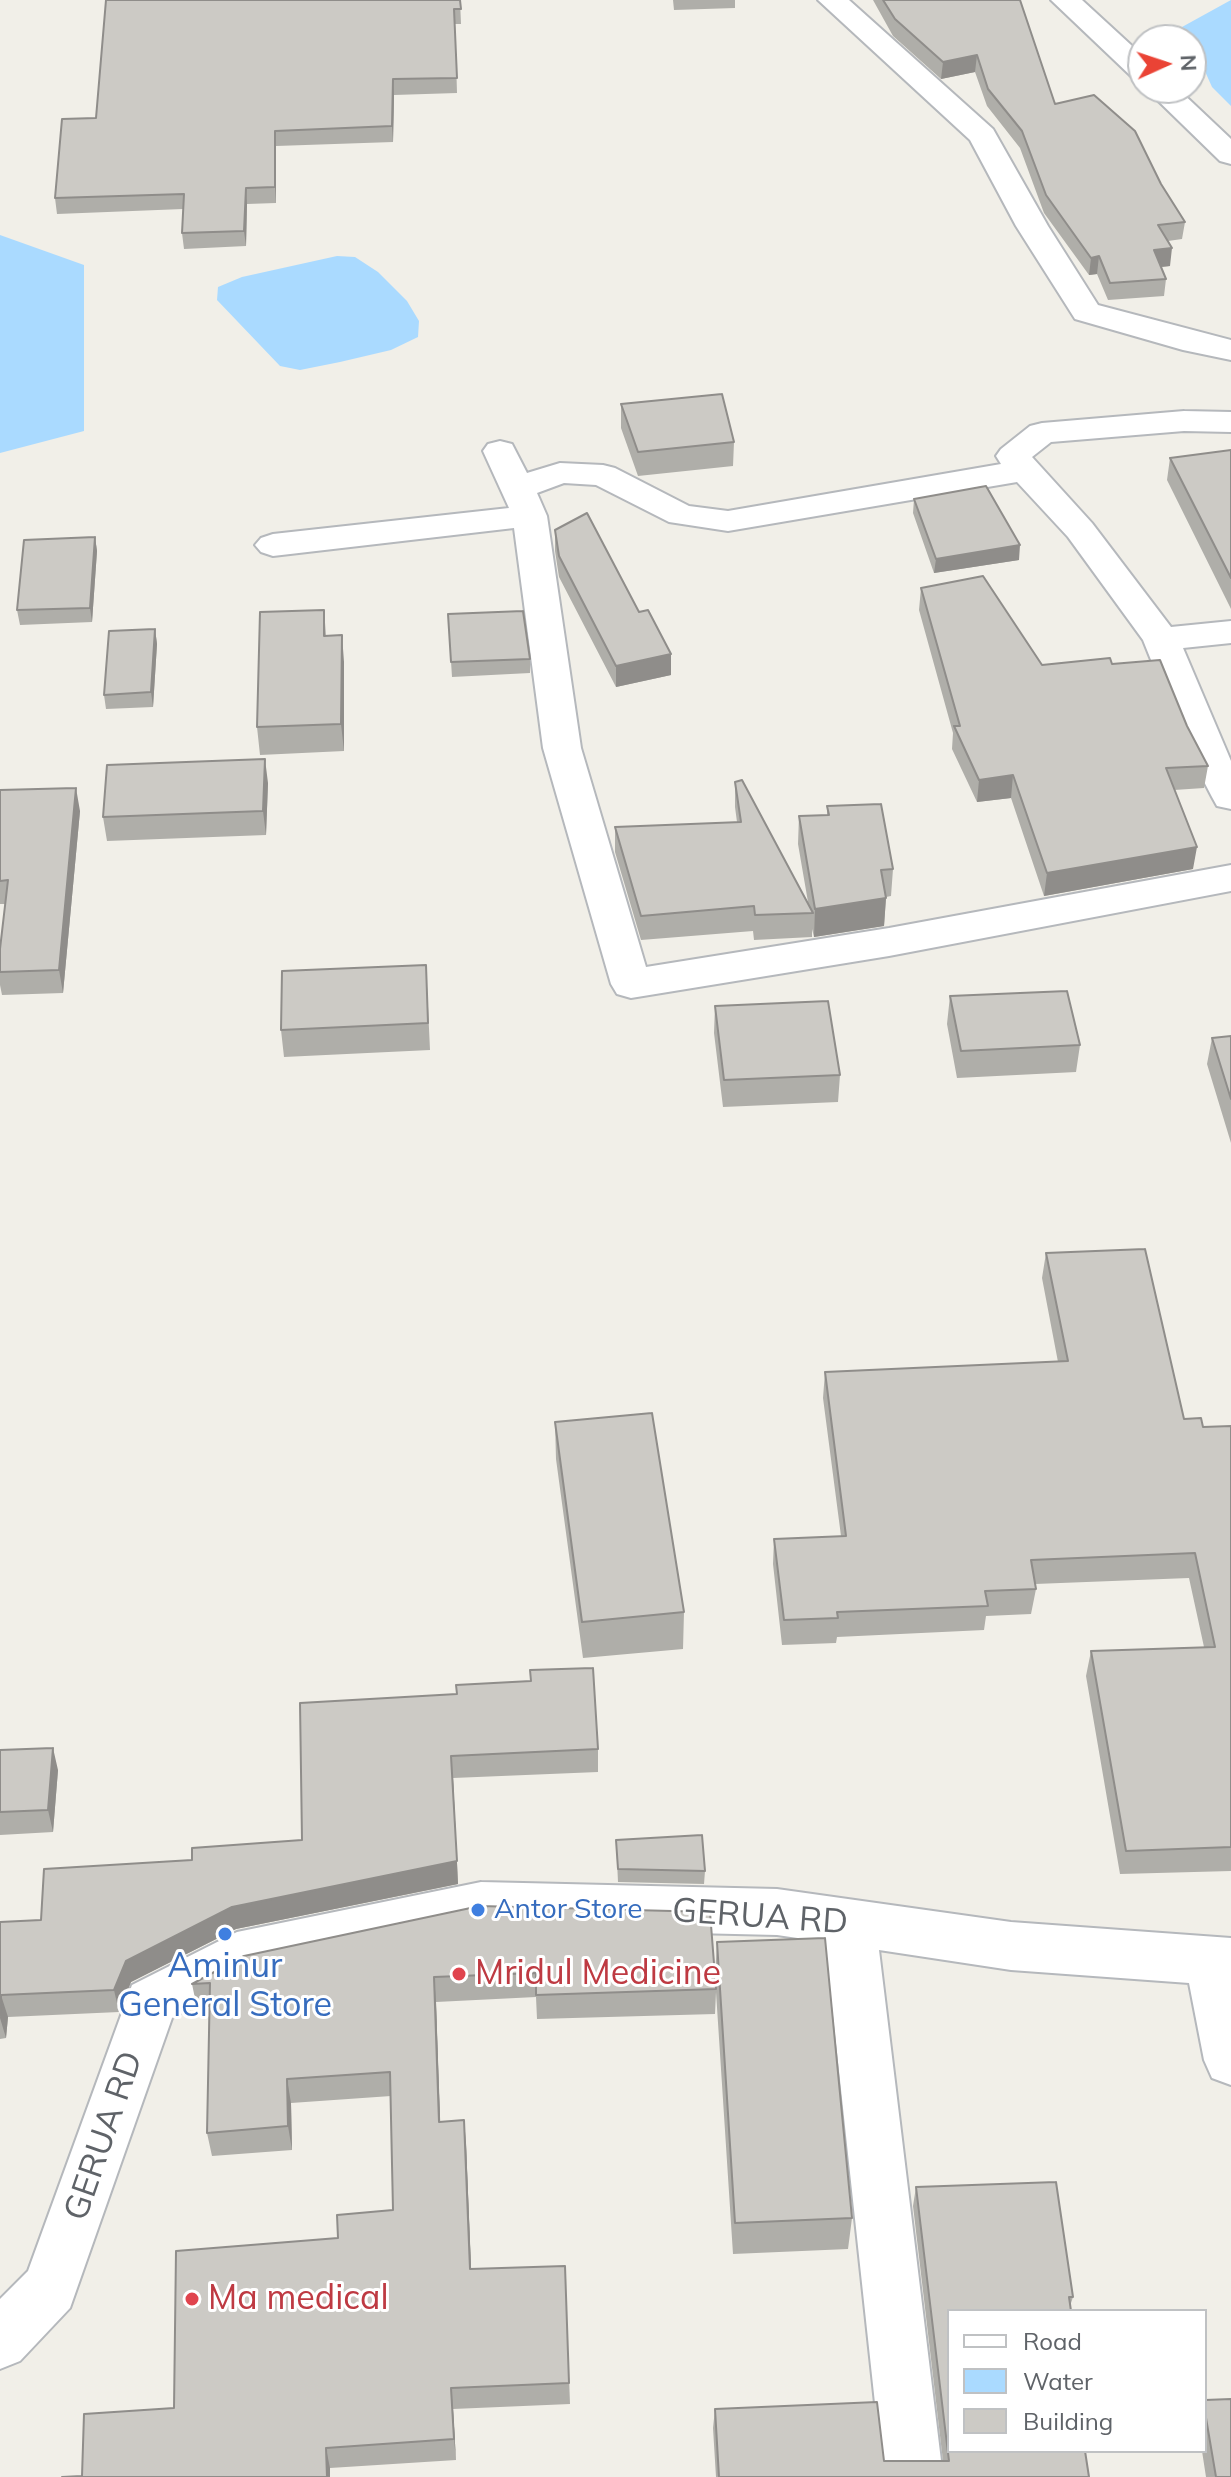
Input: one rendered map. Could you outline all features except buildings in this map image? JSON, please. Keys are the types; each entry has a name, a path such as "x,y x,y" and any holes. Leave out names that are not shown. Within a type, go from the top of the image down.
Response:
{"street":[{"path":"832,0 982,135 1032,226 1086,312 1231,350"},
{"path":"1065,0 1127,57"},
{"path":"1177,104 1231,155"},
{"path":"1231,422 1184,421 1042,433 1013,456 1080,530 1161,639 1205,747 1231,797"},
{"path":"500,451 524,502 562,748 631,984 889,942 1231,878"},
{"path":"273,545 524,502 560,473 603,475 681,515 728,521 1025,470"},
{"path":"1161,639 1231,632"},
{"name":"GERUA RD","path":"0,2341 50,2288 151,2002 237,1956 481,1905 777,1912 1011,1946 1221,1962"},
{"path":"849,1922 913,2477"},
{"path":"1221,1962 1231,2060"}],"water":[{"path":"1231,0 1231,106 1212,87 1207,76 1207,24 1187,24"},
{"path":"0,235 84,265 84,431 0,453"},
{"path":"337,256 355,257 378,272 407,301 419,321 418,337 391,350 300,370 280,366 217,300 218,287 242,277"}],"place":[{"name":"Antor Store","path":"478,1910"},
{"name":"Aminur General Store","path":"225,1934"},
{"name":"Mridul Medicine","path":"459,1974"},
{"name":"Ma medical","path":"192,2299"}]}
